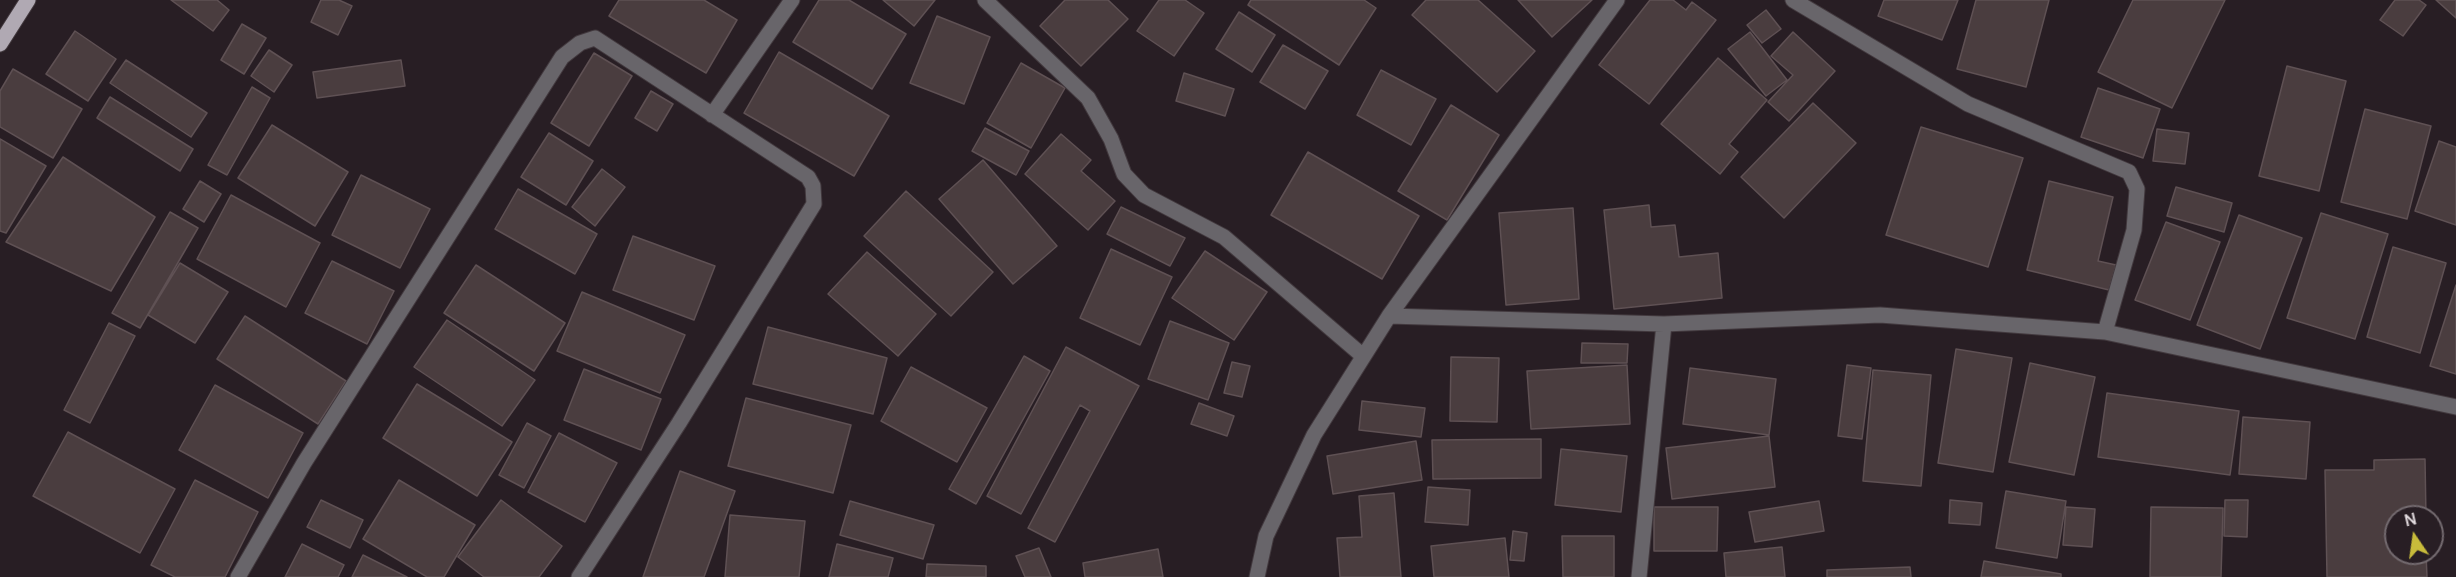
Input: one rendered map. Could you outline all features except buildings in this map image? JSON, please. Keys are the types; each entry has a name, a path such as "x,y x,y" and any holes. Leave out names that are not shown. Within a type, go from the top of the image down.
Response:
{"main road":[{"path":"0,44 28,0"}],"street":[{"path":"712,115 792,0"},
{"path":"985,0 1088,98 1111,139 1124,174 1144,195 1224,237 1363,356"},
{"path":"1257,577 1266,537 1314,435 1363,356 1389,316 1617,0"},
{"path":"1793,0 1968,104 2129,172 2137,189 2134,230 2105,332"},
{"path":"238,577 304,463 562,57 580,43 595,39 808,177 813,186 814,204 679,423 579,577"},
{"path":"1389,316 1664,324 1880,315 2105,332 2456,407"},
{"path":"1639,577 1664,324"}]}
